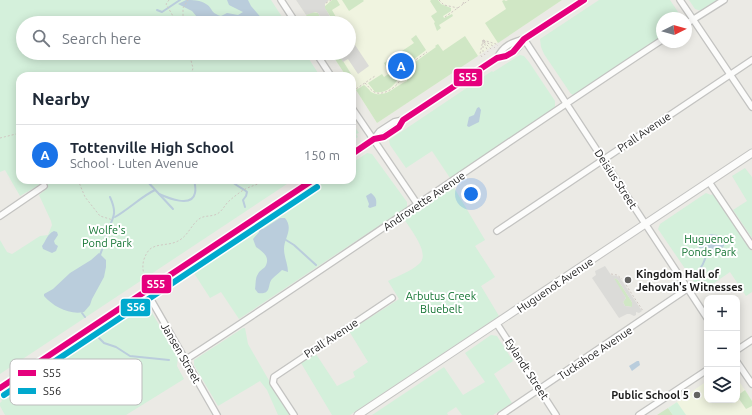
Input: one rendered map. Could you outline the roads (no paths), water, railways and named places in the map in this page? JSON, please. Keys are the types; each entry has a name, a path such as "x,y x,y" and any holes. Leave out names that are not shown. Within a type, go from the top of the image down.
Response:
{"street":[{"path":"281,0 291,16"},
{"path":"497,58 502,49 514,42 524,40 584,0"},
{"path":"680,0 752,107"},
{"path":"694,20 724,0"},
{"path":"356,151 374,139 380,131 394,122 403,120 497,58 507,56 518,49 524,40"},
{"name":"Deisius Street","path":"524,40 704,313"},
{"name":"Androvette Avenue","path":"185,360 656,44"},
{"path":"321,60 328,72"},
{"name":"Prall Avenue","path":"497,231 752,60"},
{"path":"356,114 418,205"},
{"name":"Huguenot Avenue","path":"358,415 752,153"},
{"path":"709,182 752,246"},
{"path":"44,359 307,184"},
{"path":"0,216 44,186"},
{"name":"Tuckahoe Avenue","path":"501,415 688,289"},
{"name":"Jansen Street","path":"146,291 217,415"},
{"name":"Prall Avenue","path":"294,415 275,385 273,380 276,374 392,298"},
{"name":"Eylandt Street","path":"497,324 556,415"},
{"path":"740,348 752,340"},
{"path":"740,366 752,384"},
{"path":"639,415 704,372"},
{"path":"0,388 10,381"}],"water":[{"path":"186,0 196,0 204,3 213,12 221,16 196,16 192,11 178,4"},
{"path":"227,0 248,0 260,16 221,16 227,13 238,15 243,12 229,5"},
{"path":"479,107 481,110 479,122 469,127 467,126 469,117 474,115"},
{"path":"371,193 375,197 376,206 370,208 368,207 369,204 366,196"},
{"path":"280,218 285,218 289,226 284,245 288,272 282,270 272,279 267,291 258,293 255,289 256,277 265,267 267,258 256,247 253,239 259,232 260,228 263,229"},
{"path":"54,231 57,232 58,235 54,241 58,246 56,251 52,253 43,249 42,246 48,236"},
{"path":"711,234 718,235 724,243 724,246 718,252 710,248 699,248 698,245 702,237"},
{"path":"99,253 106,260 104,277 90,305 84,312 78,313 67,311 57,307 44,296 44,294 53,289 70,273 91,260"},
{"path":"639,361 640,365 632,371 629,366"}],"waterway":[{"path":"157,10 162,12 180,0"},
{"path":"150,184 173,209"},
{"path":"159,194 179,201 189,200 193,198 195,193 194,184"},
{"path":"234,184 247,192 243,200 245,207"},
{"path":"115,217 155,190"},
{"path":"100,255 114,213 113,204 110,197"},
{"path":"286,240 294,245 316,265"},
{"path":"691,277 703,264 706,257 707,248"},
{"path":"82,313 85,317"},
{"path":"99,338 104,343 116,347 130,356 169,360"}],"place":[{"name":"Tottenville High School","path":"401,66"},
{"name":"Kingdom Hall of Jehovah's Witnesses","path":"628,280"},
{"name":"Public School 5","path":"697,395"}],"park label":[{"name":"Wolfe's Pond Park","path":"107,236"},
{"name":"Huguenot Ponds Park","path":"709,245"},
{"name":"Arbutus Creek Bluebelt","path":"441,302"}]}
